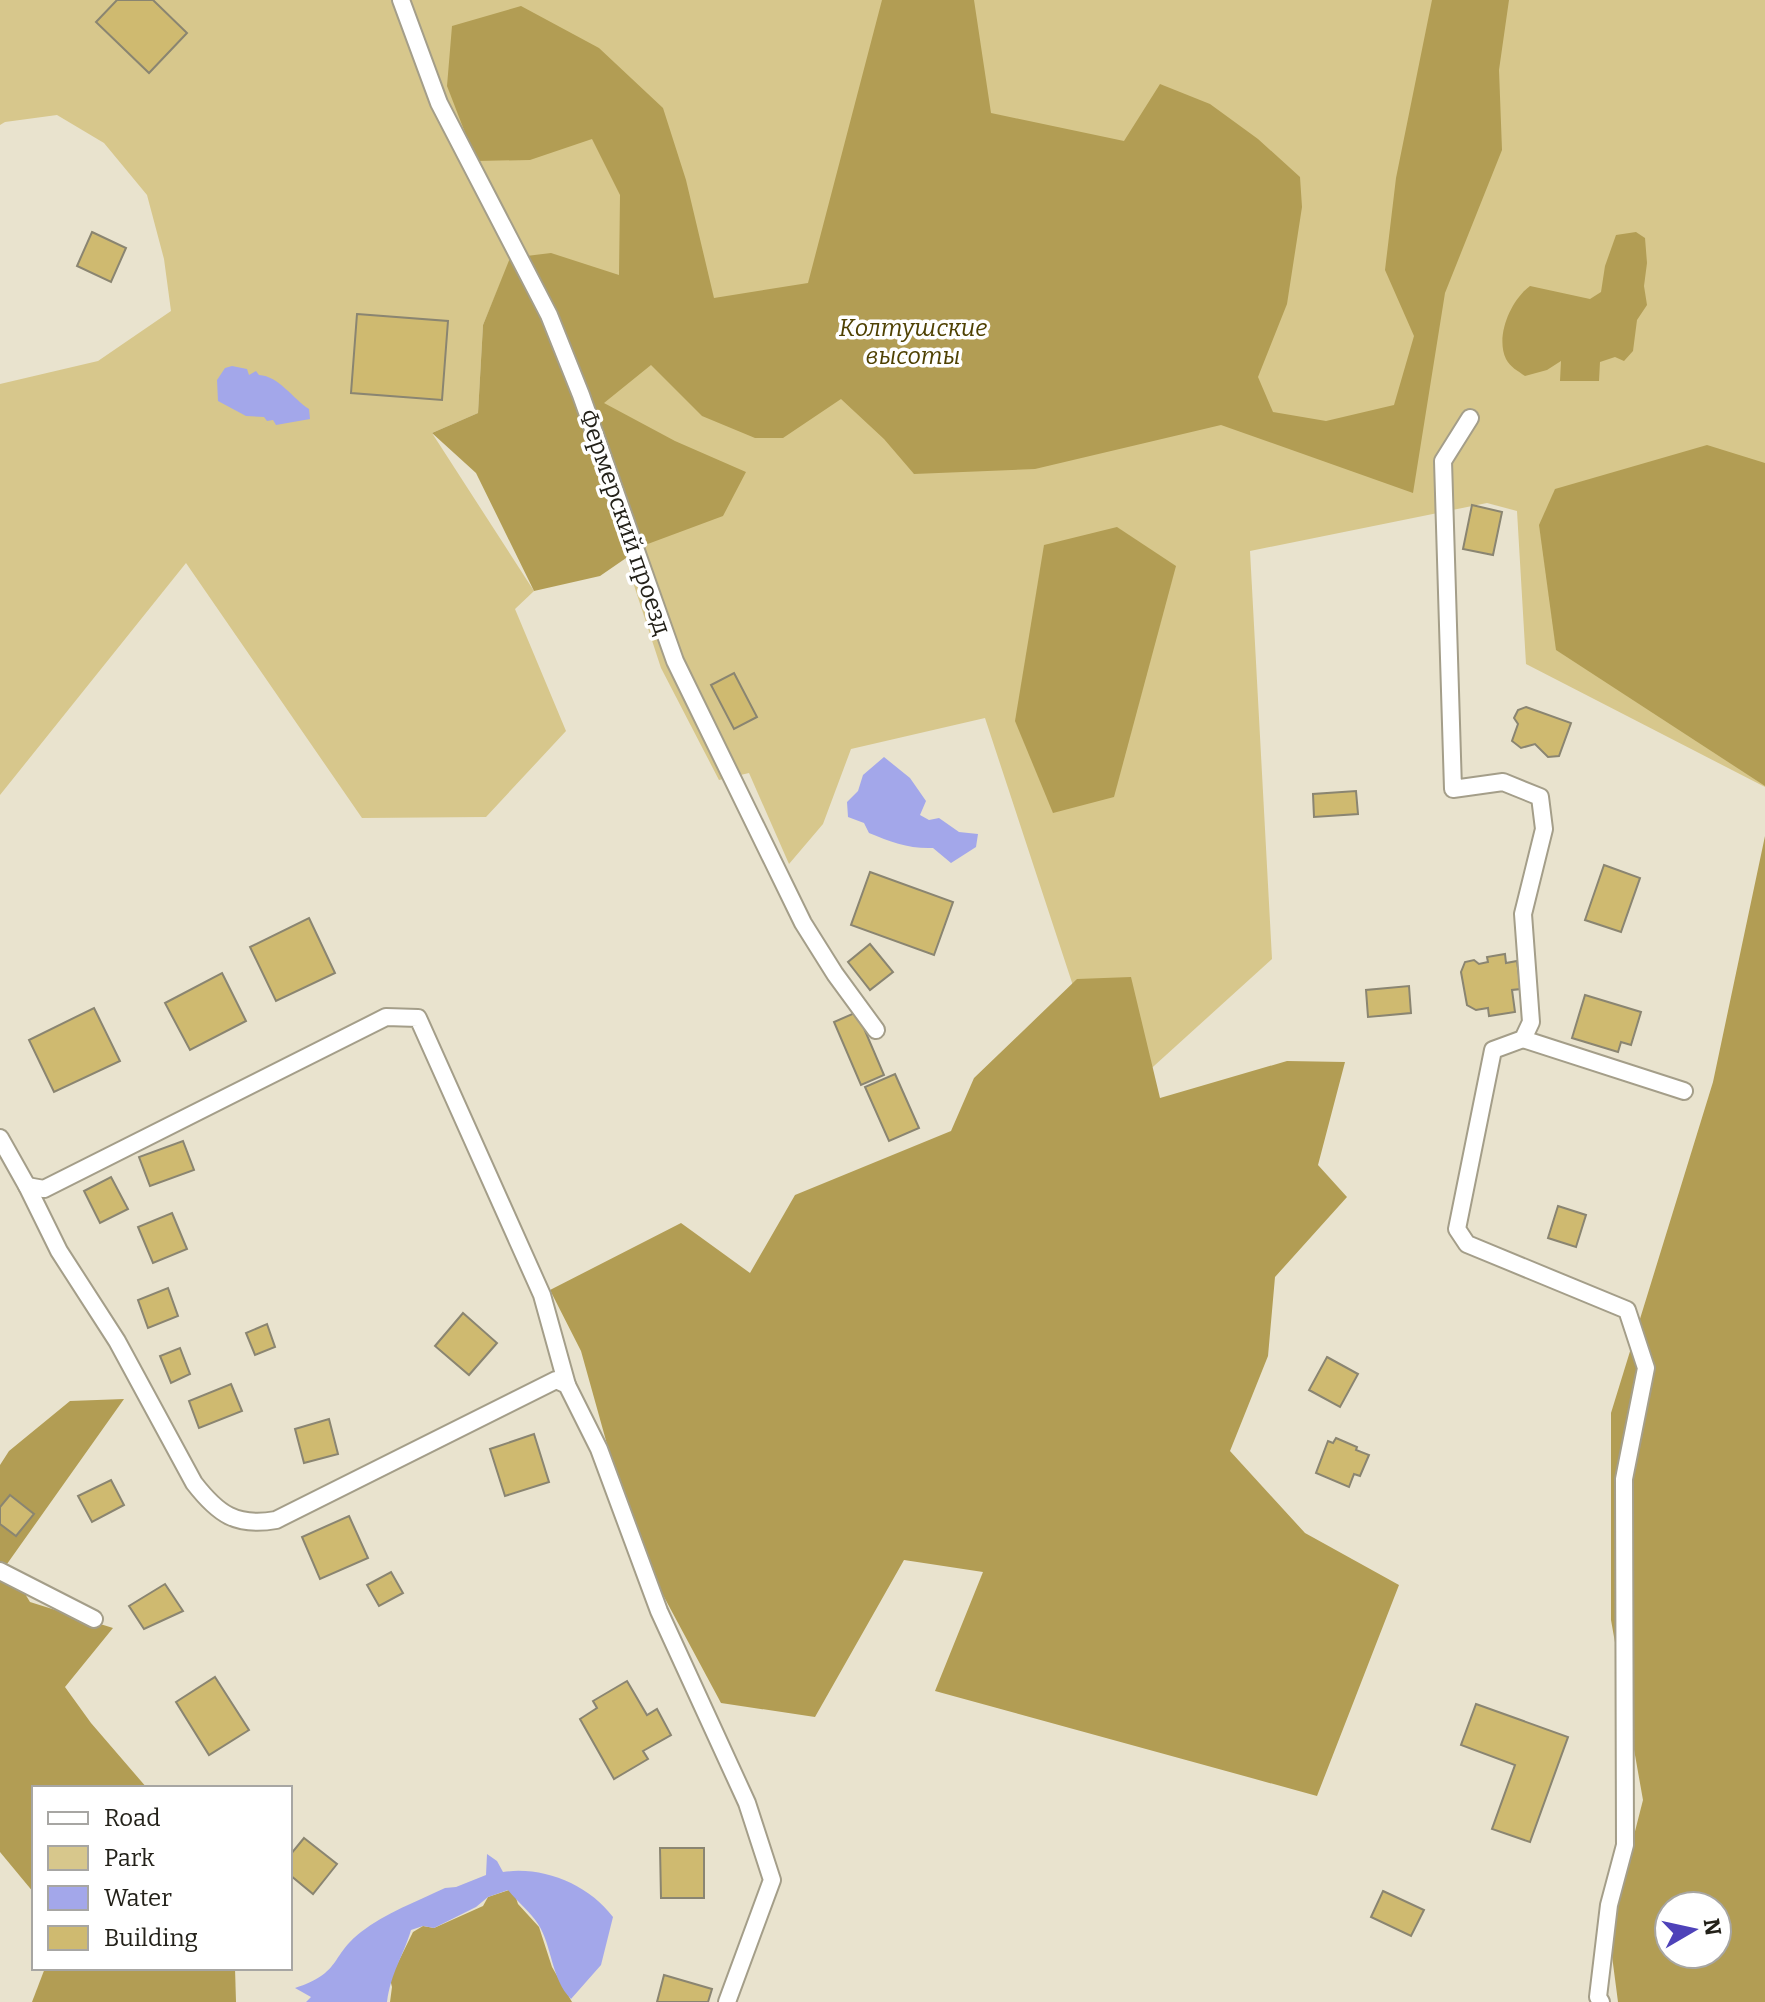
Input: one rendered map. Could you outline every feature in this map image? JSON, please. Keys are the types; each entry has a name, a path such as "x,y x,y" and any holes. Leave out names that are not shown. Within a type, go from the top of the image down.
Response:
{"street":[{"name":"Фермерский проезд","path":"401,0 439,103 549,315 581,395 675,661 803,923 876,1030"},
{"path":"1470,418 1443,461 1453,789 1503,782 1540,797 1544,829 1523,914 1531,1022 1523,1039"},
{"path":"27,1186 44,1189 386,1017 418,1018 542,1295 567,1385 599,1449 659,1611 747,1803 772,1880 727,2002"},
{"path":"1601,2002 1598,1997 1609,1905 1625,1845 1624,1479 1646,1368 1627,1310 1467,1244 1457,1229 1493,1050 1523,1039 1684,1091"},
{"path":"0,1138 59,1251 117,1341 194,1483 207,1500 233,1519 254,1524 276,1520 556,1380 567,1385"},
{"path":"0,1571 94,1619"}],"green space":[{"name":"Колтушские высоты","path":"0,0 1765,0 1765,787 1526,664 1517,511 1487,503 1250,551 1272,959 1133,1085 1107,1089 985,718 851,749 823,824 789,864 749,773 719,780 661,668 598,475 508,265 483,325 478,413 432,433 534,591 515,609 566,731 486,817 362,818 186,563 0,795 0,384 98,361 171,311 164,259 147,195 104,143 57,115 0,125"},
{"path":"882,0 974,0 991,113 1124,141 1160,84 1210,104 1258,139 1300,177 1302,207 1287,304 1258,377 1273,412 1326,421 1394,405 1414,336 1385,270 1396,178 1432,0 1509,0 1499,70 1502,150 1445,293 1413,493 1221,425 1035,469 914,474 884,439 841,399 783,438 755,438 702,416 651,365 604,403 675,441 746,472 723,516 645,545 600,576 534,591 476,473 432,433 478,413 483,325 510,258 551,253 619,275 620,195 592,139 530,160 476,161 447,86 452,26 521,6 599,48 663,108 686,180 714,298 808,283"},
{"path":"1636,232 1645,238 1647,263 1644,286 1647,305 1637,320 1633,351 1624,361 1615,357 1600,362 1599,381 1560,381 1561,361 1547,370 1525,376 1512,367 1506,359 1502,340 1511,309 1523,292 1530,286 1590,299 1601,292 1605,266 1616,235"},
{"path":"1707,445 1765,463 1765,786 1556,650 1539,525 1555,489"},
{"path":"1117,527 1176,566 1114,797 1053,813 1015,721 1044,545"},
{"path":"1765,836 1765,2002 1618,2002 1609,1933 1643,1800 1611,1620 1611,1413 1713,1082"},
{"path":"1131,977 1160,1098 1287,1061 1345,1062 1318,1165 1347,1197 1275,1277 1268,1356 1230,1451 1305,1533 1399,1585 1317,1796 935,1691 983,1572 904,1560 815,1717 721,1703 634,1541 581,1351 550,1290 681,1223 750,1273 795,1195 951,1131 974,1078 1077,979"},
{"path":"124,1399 7,1564 30,1602 113,1628 65,1687 91,1723 145,1786 32,1786 32,1891 0,1852 0,1465 9,1451 70,1401"},
{"path":"509,1890 539,1927 552,1967 572,2002 390,2002 390,1979 413,1932 423,1926 434,1928 483,1906 488,1897"},
{"path":"44,1970 235,1970 236,2002 32,2002"}],"water":[{"path":"225,368 247,369 249,375 256,371 273,379 309,409 310,419 276,425 273,420 246,416 218,401 217,380"},
{"path":"884,757 910,778 926,801 920,815 929,820 939,818 959,832 978,834 976,847 951,863 933,848 908,846 885,839 869,833 864,823 848,817 847,802 858,791 863,775"},
{"path":"487,1854 497,1861 503,1872 549,1875 578,1887 603,1905 613,1917 601,1965 571,1999 559,1982 543,1932 508,1890 488,1897 476,1907 434,1928 423,1926 411,1930 391,1982 387,2002 306,2002 311,1997 295,1988 321,1976 351,1941 380,1919 445,1888 486,1875"}],"building":[{"path":"117,0 153,0 187,33 149,73 96,22"},
{"path":"92,232 126,248 111,282 77,266"},
{"path":"357,314 448,321 442,400 351,393"},
{"path":"1472,505 1502,512 1493,555 1463,549"},
{"path":"734,673 757,717 734,729 711,685"},
{"path":"1526,707 1571,723 1559,756 1548,757 1535,744 1521,748 1512,741 1518,724 1514,718 1518,710"},
{"path":"1356,791 1358,814 1314,817 1313,794"},
{"path":"1604,865 1640,878 1621,932 1585,920"},
{"path":"870,872 953,902 934,955 851,925"},
{"path":"309,918 335,973 276,1001 250,947"},
{"path":"870,944 893,972 870,990 848,962"},
{"path":"1505,954 1506,963 1517,961 1521,989 1512,990 1515,1012 1489,1016 1488,1008 1476,1010 1467,1005 1461,972 1465,962 1474,960 1479,964 1488,962 1487,957"},
{"path":"222,973 246,1021 190,1050 165,1003"},
{"path":"1409,986 1411,1013 1368,1017 1366,990"},
{"path":"1585,995 1641,1012 1631,1045 1621,1042 1618,1052 1572,1038"},
{"path":"94,1008 120,1061 54,1092 29,1040"},
{"path":"857,1012 884,1075 861,1085 834,1022"},
{"path":"895,1074 919,1128 889,1141 865,1087"},
{"path":"183,1141 194,1170 150,1186 139,1157"},
{"path":"111,1177 128,1209 100,1223 84,1191"},
{"path":"1558,1206 1586,1215 1576,1247 1548,1238"},
{"path":"172,1213 187,1249 153,1263 138,1227"},
{"path":"168,1288 178,1316 148,1328 138,1300"},
{"path":"463,1313 497,1343 469,1375 435,1346"},
{"path":"267,1324 275,1347 255,1355 246,1333"},
{"path":"180,1348 190,1374 171,1383 160,1356"},
{"path":"1327,1357 1358,1374 1340,1407 1309,1390"},
{"path":"231,1384 242,1411 199,1428 189,1401"},
{"path":"329,1419 338,1454 304,1463 295,1429"},
{"path":"534,1434 549,1482 505,1496 490,1449"},
{"path":"1336,1438 1369,1455 1360,1476 1354,1474 1349,1487 1316,1473 1328,1441 1333,1443"},
{"path":"111,1480 124,1505 92,1522 78,1496"},
{"path":"10,1495 34,1514 16,1536 0,1524 0,1507"},
{"path":"349,1516 368,1558 320,1579 302,1537"},
{"path":"391,1572 403,1593 379,1606 367,1585"},
{"path":"165,1584 183,1611 144,1629 129,1606"},
{"path":"215,1677 249,1730 209,1755 176,1702"},
{"path":"627,1681 647,1715 657,1709 671,1735 643,1751 648,1759 614,1779 580,1719 597,1708 593,1701"},
{"path":"1476,1704 1568,1737 1530,1842 1492,1829 1515,1765 1461,1745"},
{"path":"304,1838 337,1864 313,1894 292,1877 292,1853"},
{"path":"660,1848 704,1848 704,1898 661,1898"},
{"path":"1383,1891 1424,1910 1411,1936 1371,1917"},
{"path":"664,1975 712,1989 708,2002 657,2002"}]}
